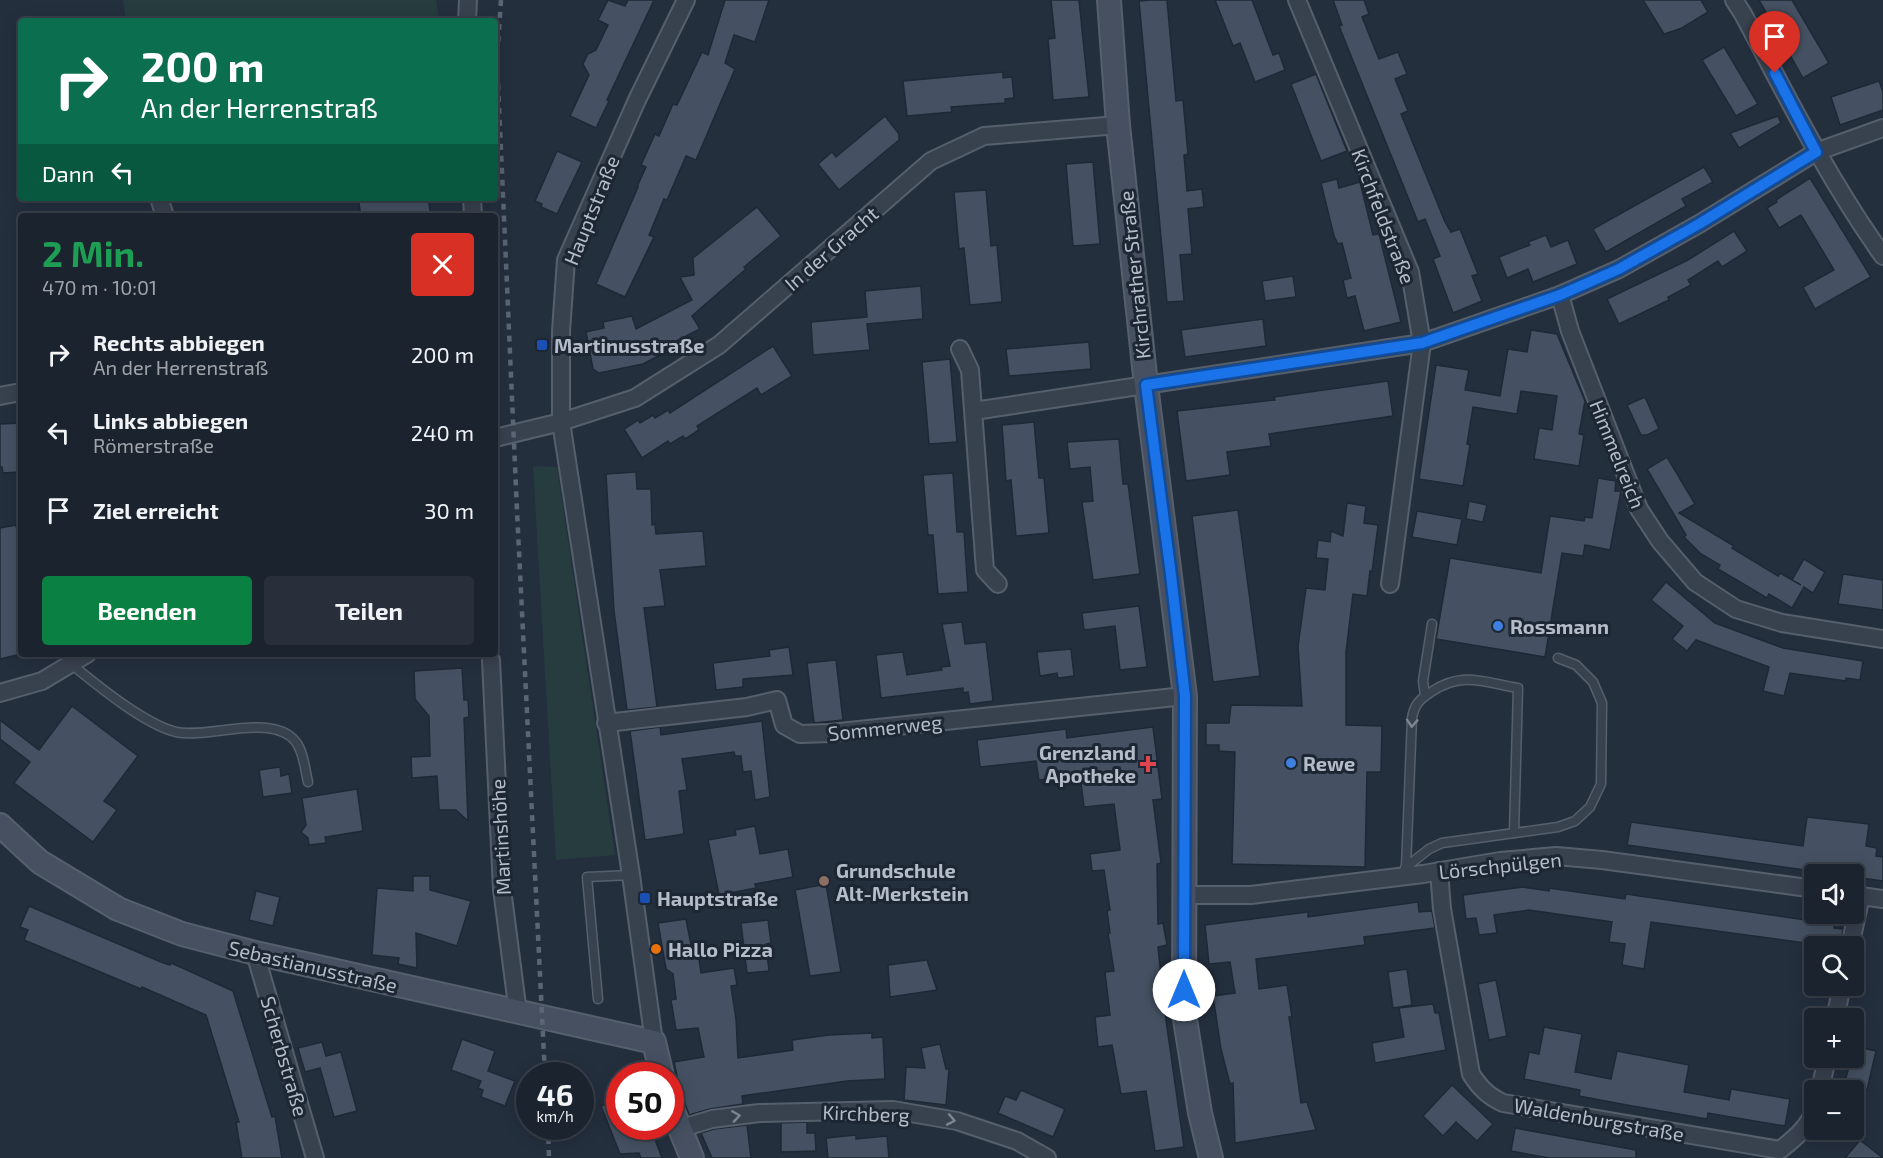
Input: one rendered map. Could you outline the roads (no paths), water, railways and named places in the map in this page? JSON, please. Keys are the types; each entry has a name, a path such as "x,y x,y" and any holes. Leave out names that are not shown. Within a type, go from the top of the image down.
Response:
{"main road":[{"name":"Kirchrather Straße","path":"1109,0 1118,125 1146,385 1185,696 1184,1013 1200,1113 1211,1158"},
{"name":"Sebastianusstraße","path":"0,825 40,862 118,909 182,934 255,953 654,1041"},
{"name":"Hauptstraße","path":"654,1041 659,1062"},
{"path":"684,1140 692,1158"}],"street":[{"path":"468,0 468,18"},
{"name":"Hauptstraße","path":"654,1041 631,875 561,422 561,331 567,260 637,100 686,0"},
{"name":"Kirchfeldstraße","path":"1297,0 1410,273 1422,343 1390,584"},
{"path":"1734,0 1816,152 1883,256"},
{"name":"In der Gracht","path":"561,422 635,398 719,345 931,161 984,136 1118,125"},
{"path":"974,411 1422,343 1560,295 1619,269 1699,224 1816,152 1883,128"},
{"name":"Himmelreich","path":"1560,295 1570,331 1639,509 1660,541 1695,582 1736,609 1782,623 1883,639"},
{"path":"960,349 970,370 985,570 998,584"},
{"path":"0,396 18,393"},
{"path":"498,437 561,422"},
{"path":"0,693 42,681 82,657"},
{"name":"Martinshöhe","path":"491,660 502,889 518,1012"},
{"name":"Sommerweg","path":"606,723 747,707 777,700 784,725 800,734 830,733 1185,696"},
{"name":"Lörschpülgen","path":"1184,895 1251,895 1390,878 1500,861 1556,856 1602,860 1804,888"},
{"name":"Waldenburgstraße","path":"1439,871 1442,909 1472,1074 1491,1098 1503,1103 1780,1150 1798,1136 1804,1127"},
{"path":"1864,896 1883,899"},
{"name":"Scherbstraße","path":"255,953 315,1158"},
{"name":"Kirchberg","path":"684,1127 712,1119 759,1113 894,1110 957,1121 1017,1142 1047,1158"}],"lane":[{"path":"1425,696 1423,681 1432,624"},
{"path":"1390,878 1429,849 1442,843 1558,827 1575,821 1590,807 1601,784 1602,703 1593,682 1576,665 1558,658"},
{"path":"71,664 161,727 177,732 197,734 258,728 282,731 296,742 303,759 308,782"},
{"path":"1406,868 1414,706 1425,696 1451,681 1467,680 1518,688 1514,833"},
{"path":"598,999 587,877 631,875"}],"railway":[{"path":"498,45 501,0"},
{"path":"498,83 544,1062"},
{"path":"548,1140 549,1158"}],"place":[{"name":"Martinusstraße","path":"542,345"},
{"name":"Rossmann","path":"1498,626"},
{"name":"Rewe","path":"1291,763"},
{"name":"Grenzland Apotheke","path":"1148,764"},
{"name":"Grundschule Alt-Merkstein","path":"824,881"},
{"name":"Hauptstraße","path":"645,898"},
{"name":"Hallo Pizza","path":"656,949"}]}
